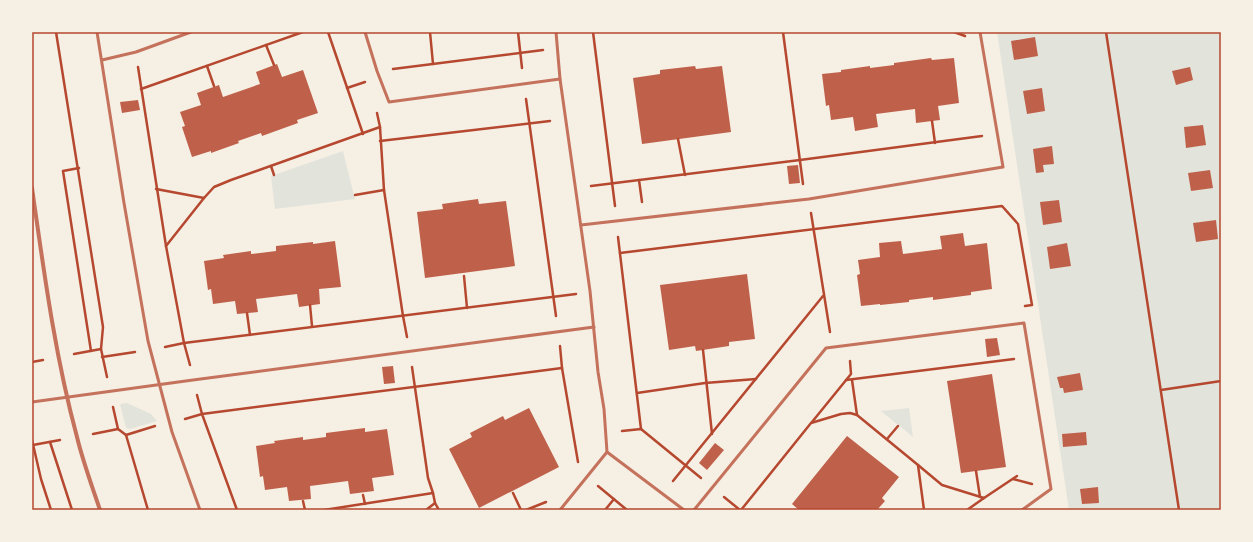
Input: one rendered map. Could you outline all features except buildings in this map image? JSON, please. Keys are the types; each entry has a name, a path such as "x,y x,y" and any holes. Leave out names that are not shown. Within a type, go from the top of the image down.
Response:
{"street":[{"path":"32,188 50,314 67,398 82,455 100,510"}],"lane":[{"path":"97,32 145,326 172,432 200,510"},
{"path":"102,60 136,52 191,32"},
{"path":"365,32 377,71 389,102 560,79"},
{"path":"556,32 560,79 590,291 598,372 604,409 607,452 560,510"},
{"path":"581,225 807,199 1003,167 980,32"},
{"path":"694,510 826,348 1024,323 1051,489 1022,510"},
{"path":"32,402 594,327"},
{"path":"607,452 684,510"}],"path":[{"path":"56,32 79,168 103,327 101,350"},
{"path":"141,90 303,32"},
{"path":"328,32 364,134"},
{"path":"430,32 433,64"},
{"path":"518,32 554,297 562,368 578,463"},
{"path":"783,32 800,160 830,332 837,331"},
{"path":"954,32 967,36 967,32"},
{"path":"1106,32 1179,510"},
{"path":"266,45 274,65"},
{"path":"394,69 557,49"},
{"path":"136,52 156,189 184,344 312,326 554,297 590,291"},
{"path":"207,66 214,86"},
{"path":"389,102 376,105 380,127 384,190 402,316 410,351 428,478 439,510"},
{"path":"380,141 566,119"},
{"path":"932,120 935,143"},
{"path":"166,246 204,198 214,188 231,180 364,134 380,127"},
{"path":"576,187 684,175 935,143 982,136 981,129"},
{"path":"678,139 684,175"},
{"path":"271,166 274,175"},
{"path":"79,168 63,171 91,351"},
{"path":"639,180 645,218"},
{"path":"156,189 204,198"},
{"path":"355,195 384,190"},
{"path":"620,253 1002,206 1018,224 1032,305 1021,307"},
{"path":"464,276 467,308"},
{"path":"663,493 824,295"},
{"path":"310,305 312,326"},
{"path":"247,313 250,335"},
{"path":"606,432 641,429 741,510 851,374 848,345"},
{"path":"703,350 712,434"},
{"path":"846,380 1029,357"},
{"path":"237,510 202,414 562,368"},
{"path":"637,393 706,383 756,379"},
{"path":"852,380 857,415"},
{"path":"1161,390 1221,381"},
{"path":"811,423 841,414 850,413 857,415 942,485 984,498"},
{"path":"126,435 170,423"},
{"path":"887,439 898,426"},
{"path":"118,430 126,435 148,510"},
{"path":"32,440 41,479 51,510"},
{"path":"50,442 72,510"},
{"path":"918,465 924,510"},
{"path":"976,471 980,497"},
{"path":"967,510 1017,476"},
{"path":"587,477 627,510"},
{"path":"324,510 433,493"},
{"path":"513,493 521,510"},
{"path":"363,495 365,504"},
{"path":"605,510 614,499"},
{"path":"303,501 304,510"},
{"path":"426,510 435,502"},
{"path":"526,510 546,502"}],"shaded area":[{"path":"997,32 1221,32 1221,510 1069,510"},
{"path":"343,151 355,199 275,209 271,176"},
{"path":"127,403 151,414 157,421 130,429 126,428 120,404"},
{"path":"909,408 913,437 881,411"}]}
